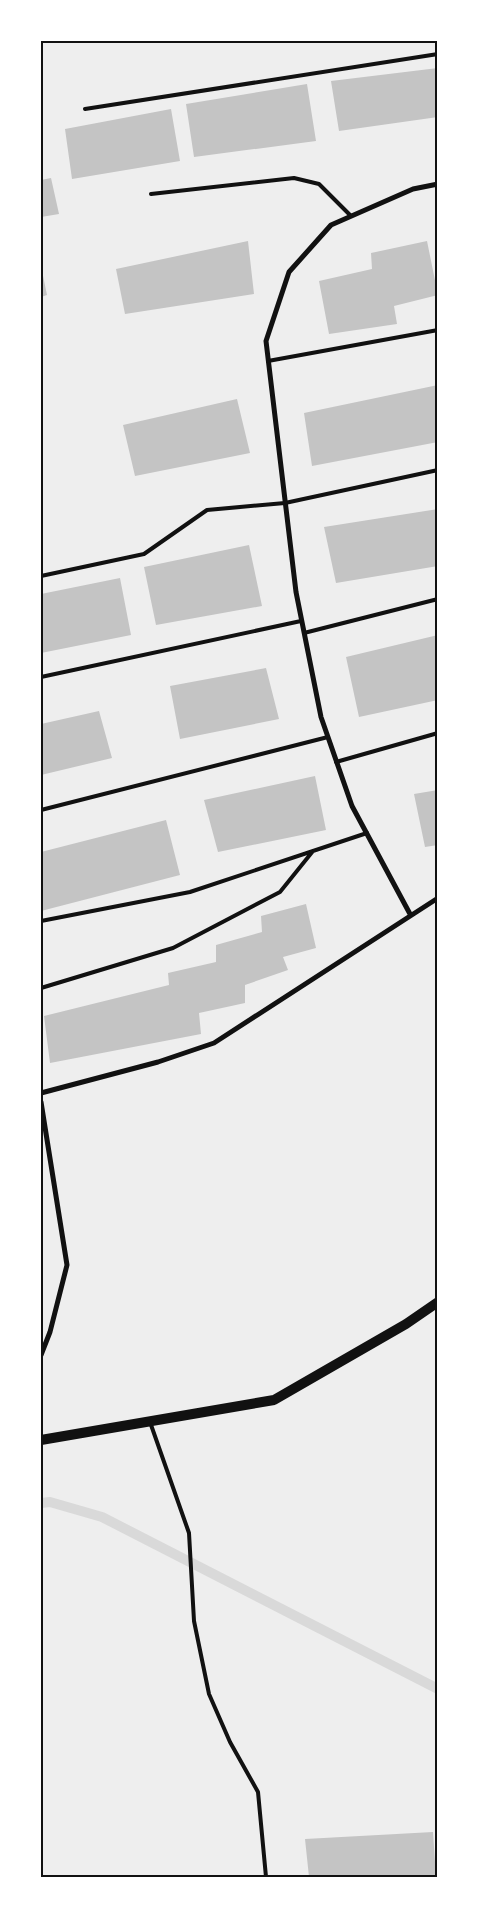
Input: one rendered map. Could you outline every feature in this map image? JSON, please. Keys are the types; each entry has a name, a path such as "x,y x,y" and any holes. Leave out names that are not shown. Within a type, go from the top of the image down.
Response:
{"main road":[{"path":"41,1440 274,1400 406,1324 438,1302"}],"street":[{"path":"410,914 352,806 321,717 296,592 266,341 289,272 331,225 413,189 438,184"},
{"path":"41,1093 158,1062 214,1043 410,914 438,898"},
{"path":"41,1102 67,1265 50,1332 41,1355"}],"lane":[{"path":"85,109 438,54"},
{"path":"151,194 294,178 319,184 351,216"},
{"path":"268,360 438,330"},
{"path":"41,576 144,554 207,510 285,503 438,470"},
{"path":"304,634 438,598"},
{"path":"41,677 301,621"},
{"path":"336,762 438,733"},
{"path":"41,810 328,737"},
{"path":"41,921 190,892 366,834"},
{"path":"41,988 173,948 280,892 313,851"},
{"path":"150,1422 189,1538 194,1621 209,1694 230,1742 258,1792 266,1877"}],"shaded area":[{"path":"41,41 438,41 438,1877 41,1877"}],"building":[{"path":"438,68 438,117 339,131 331,81"},
{"path":"307,84 316,141 194,157 186,104"},
{"path":"171,109 180,161 72,179 65,129"},
{"path":"51,178 59,214 41,217 41,180"},
{"path":"248,241 254,294 125,314 116,269"},
{"path":"427,241 438,295 394,306 397,324 329,334 319,281 372,269 371,253"},
{"path":"41,266 47,295 41,297"},
{"path":"438,385 438,442 312,466 304,413"},
{"path":"237,399 250,453 135,476 123,425"},
{"path":"438,509 438,566 336,583 324,527"},
{"path":"249,545 262,606 156,625 144,567"},
{"path":"120,578 131,635 41,653 41,594"},
{"path":"438,635 438,700 359,717 346,657"},
{"path":"266,668 279,719 180,739 170,686"},
{"path":"99,711 112,758 41,775 41,724"},
{"path":"315,776 326,830 218,852 204,800"},
{"path":"438,790 438,845 425,847 414,794"},
{"path":"166,820 180,875 41,911 41,852"},
{"path":"306,904 316,948 283,957 288,970 245,985 245,1003 199,1013 201,1034 50,1063 44,1016 169,985 168,973 216,962 216,945 262,932 261,916"},
{"path":"433,1832 436,1877 309,1877 305,1839"}],"waterway":[{"path":"41,1503 50,1502 102,1517 438,1689"}]}
